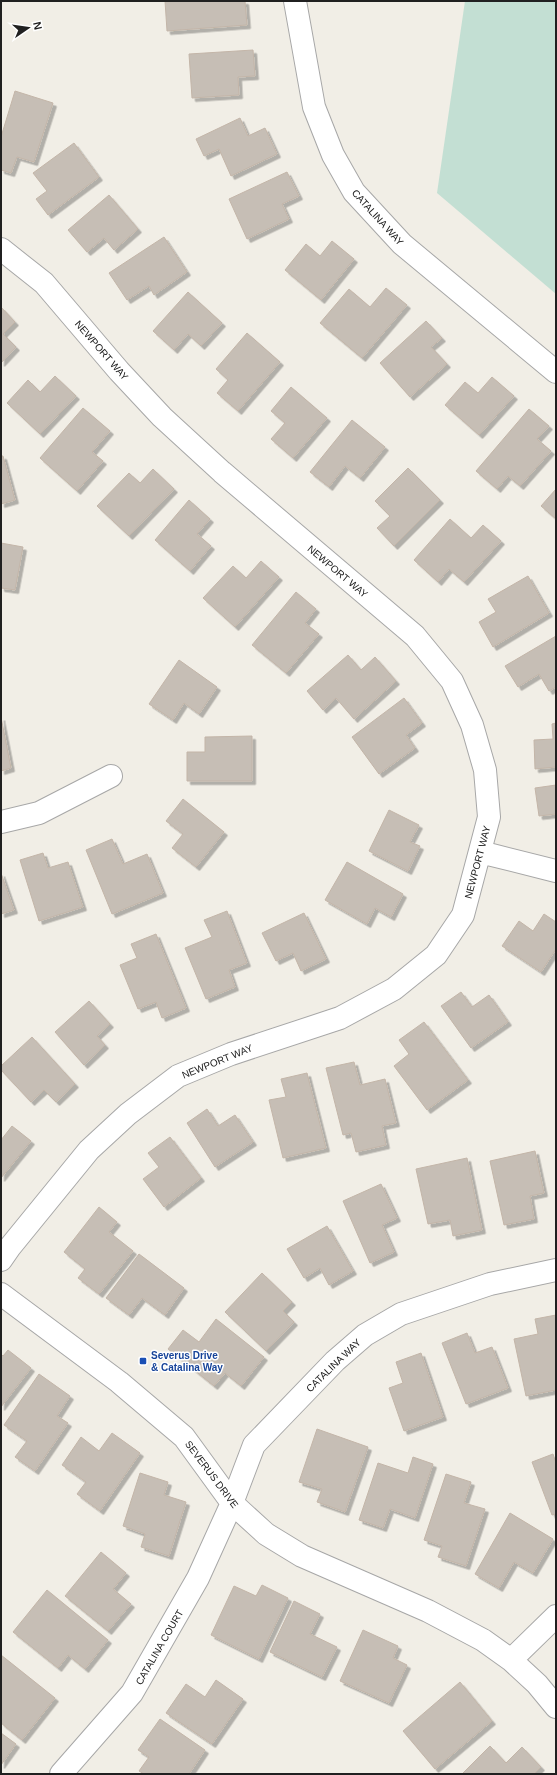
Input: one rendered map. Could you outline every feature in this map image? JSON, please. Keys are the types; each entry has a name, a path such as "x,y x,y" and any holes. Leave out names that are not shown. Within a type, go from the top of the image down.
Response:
{"street":[{"name":"CATALINA WAY","path":"295,1 314,106 333,155 354,192 402,244 556,372"},
{"name":"NEWPORT WAY","path":"1,249 44,283 119,371 162,417 222,472 415,636 452,681 472,724 485,770 489,817 463,915 436,955 394,989 340,1018 230,1054 178,1076 128,1114 89,1150 1,1260"},
{"path":"1,822 39,813 111,776"},
{"path":"480,852 556,871"},
{"name":"CATALINA WAY","path":"232,1503 254,1445 335,1361 365,1335 401,1314 490,1284 556,1270"},
{"name":"SEVERUS DRIVE","path":"1,1294 119,1382 184,1437 232,1503 266,1534 302,1556 457,1625 483,1640 511,1660 537,1684 556,1707"},
{"name":"CATALINA COURT","path":"61,1774 132,1693 198,1578 232,1503"},
{"path":"511,1660 556,1616"}],"green space":[{"path":"465,1 556,1 556,294 437,193"}],"building":[{"path":"165,1 245,1 247,25 167,31"},
{"path":"253,50 255,76 238,77 239,95 192,98 189,54"},
{"path":"15,91 53,103 34,162 17,157 11,173 1,170 1,137"},
{"path":"240,118 248,136 265,128 277,154 231,176 219,149 204,156 196,139"},
{"path":"74,143 99,177 48,215 36,199 47,191 33,173"},
{"path":"287,172 299,196 282,204 289,219 247,239 229,199"},
{"path":"109,195 138,229 114,250 104,238 87,252 68,230"},
{"path":"164,237 187,272 154,295 149,286 127,300 109,273"},
{"path":"332,241 354,259 321,300 285,270 306,244 320,256"},
{"path":"386,288 407,305 362,358 320,323 349,289 370,307"},
{"path":"188,292 222,323 201,346 188,334 174,350 153,331"},
{"path":"1,307 15,322 3,334 16,347 1,363"},
{"path":"426,321 442,338 431,347 447,364 410,397 380,363"},
{"path":"247,333 280,362 238,411 217,393 228,380 216,369"},
{"path":"55,376 76,396 40,434 7,403 28,380 40,392"},
{"path":"492,377 514,396 479,435 445,405 465,382 478,393"},
{"path":"291,387 327,418 293,458 271,439 285,423 271,411"},
{"path":"83,408 110,431 92,452 103,461 77,491 40,458"},
{"path":"529,409 549,426 537,439 551,451 520,486 508,476 497,489 476,471"},
{"path":"352,420 385,447 360,478 345,466 329,487 310,472"},
{"path":"1,456 3,456 15,500 1,504"},
{"path":"408,468 440,500 394,546 377,528 390,516 375,501"},
{"path":"153,469 174,489 129,536 97,506 129,473 140,483"},
{"path":"556,489 556,519 541,506"},
{"path":"189,500 210,519 197,534 211,546 190,571 155,540"},
{"path":"450,519 471,538 483,525 501,541 464,582 449,569 438,582 414,560"},
{"path":"1,543 23,547 15,590 1,588"},
{"path":"261,561 279,577 235,627 203,598 233,566 246,578"},
{"path":"528,576 549,613 493,647 479,622 496,612 488,599"},
{"path":"296,592 316,609 305,623 319,634 286,673 252,645"},
{"path":"556,636 556,687 549,691 539,674 518,687 505,666"},
{"path":"348,655 361,670 375,657 396,681 354,719 336,698 323,710 307,691"},
{"path":"179,660 217,687 199,714 184,703 173,720 149,704"},
{"path":"404,698 422,723 406,735 415,748 379,774 352,737"},
{"path":"1,717 11,768 1,771"},
{"path":"556,723 556,767 535,769 534,740 553,739 552,724"},
{"path":"252,736 252,781 187,781 187,752 205,752 205,737"},
{"path":"556,785 556,814 539,816 535,788"},
{"path":"183,799 224,832 196,867 172,848 183,834 166,821"},
{"path":"389,810 419,825 410,842 420,846 408,871 369,851"},
{"path":"112,839 123,864 147,854 163,893 112,914 86,850"},
{"path":"43,853 48,868 68,862 83,907 39,921 20,860"},
{"path":"347,862 403,894 391,917 375,908 367,924 325,900"},
{"path":"1,873 14,910 1,914"},
{"path":"227,911 247,963 229,970 235,987 206,999 185,948 212,937 204,920"},
{"path":"304,913 326,959 301,971 293,953 276,961 262,933"},
{"path":"544,914 556,922 556,949 541,972 502,946 519,921 533,931"},
{"path":"156,934 186,1008 162,1018 156,1002 138,1009 120,965 137,958 131,944"},
{"path":"461,992 472,1007 489,995 508,1022 471,1048 441,1006"},
{"path":"89,1001 110,1024 97,1036 105,1045 84,1065 55,1032"},
{"path":"424,1022 468,1080 427,1110 394,1066 409,1054 399,1040"},
{"path":"32,1037 75,1084 56,1102 44,1090 31,1102 1,1070 1,1066"},
{"path":"354,1062 360,1085 385,1079 396,1123 382,1126 386,1145 356,1152 351,1133 343,1135 326,1068"},
{"path":"307,1073 326,1148 283,1158 269,1100 286,1097 281,1079"},
{"path":"207,1109 218,1126 235,1115 253,1142 215,1167 187,1123"},
{"path":"12,1126 31,1141 1,1178 1,1140"},
{"path":"170,1137 201,1178 164,1207 143,1179 159,1167 148,1153"},
{"path":"535,1151 544,1193 530,1196 534,1219 504,1225 490,1161"},
{"path":"467,1158 482,1230 453,1236 450,1220 428,1224 416,1169"},
{"path":"381,1184 397,1218 382,1225 394,1252 370,1263 343,1201"},
{"path":"99,1207 117,1222 109,1232 133,1251 99,1294 78,1278 85,1269 64,1252"},
{"path":"327,1226 353,1271 329,1285 320,1268 304,1278 287,1249"},
{"path":"139,1254 184,1288 165,1315 142,1298 129,1315 106,1298"},
{"path":"262,1273 292,1302 283,1311 294,1322 266,1351 225,1312"},
{"path":"556,1315 556,1390 526,1396 514,1339 538,1334 535,1319"},
{"path":"216,1319 264,1357 241,1386 225,1373 214,1386 168,1349 183,1330 199,1342"},
{"path":"467,1333 475,1353 492,1347 508,1388 466,1404 442,1343"},
{"path":"8,1350 31,1368 1,1407 1,1354 3,1356"},
{"path":"421,1353 443,1417 404,1431 389,1388 403,1383 396,1362"},
{"path":"39,1374 70,1396 57,1416 68,1423 35,1471 15,1457 27,1441 4,1425"},
{"path":"317,1429 368,1447 345,1512 317,1502 322,1489 299,1482"},
{"path":"112,1433 140,1453 100,1511 77,1494 86,1482 62,1465 81,1437 99,1451"},
{"path":"553,1454 556,1463 556,1514 552,1515 532,1462"},
{"path":"413,1457 433,1464 415,1518 390,1509 383,1528 359,1520 378,1463 408,1473"},
{"path":"140,1473 168,1482 164,1495 186,1502 169,1556 141,1547 145,1534 123,1526"},
{"path":"446,1474 471,1482 464,1503 485,1509 466,1566 438,1557 442,1546 424,1540"},
{"path":"510,1513 553,1539 533,1573 514,1562 499,1588 475,1574"},
{"path":"101,1552 126,1573 113,1589 131,1604 108,1631 65,1596"},
{"path":"262,1585 288,1598 259,1659 211,1635 234,1586 256,1596"},
{"path":"47,1590 108,1640 85,1669 68,1655 58,1668 13,1632"},
{"path":"294,1601 320,1614 310,1634 337,1647 322,1677 270,1652"},
{"path":"363,1630 398,1646 393,1658 407,1665 389,1703 340,1681"},
{"path":"1,1655 55,1698 22,1740 1,1723"},
{"path":"216,1680 243,1699 212,1744 166,1713 186,1684 205,1697"},
{"path":"460,1682 492,1721 435,1769 403,1731"},
{"path":"160,1719 205,1750 189,1774 144,1774 139,1771 149,1757 138,1750"},
{"path":"1,1733 16,1744 1,1765"},
{"path":"490,1746 506,1763 522,1747 541,1767 534,1774 462,1774"}],"place":[{"name":"Severus Drive & Catalina Way","path":"143,1361"}]}
